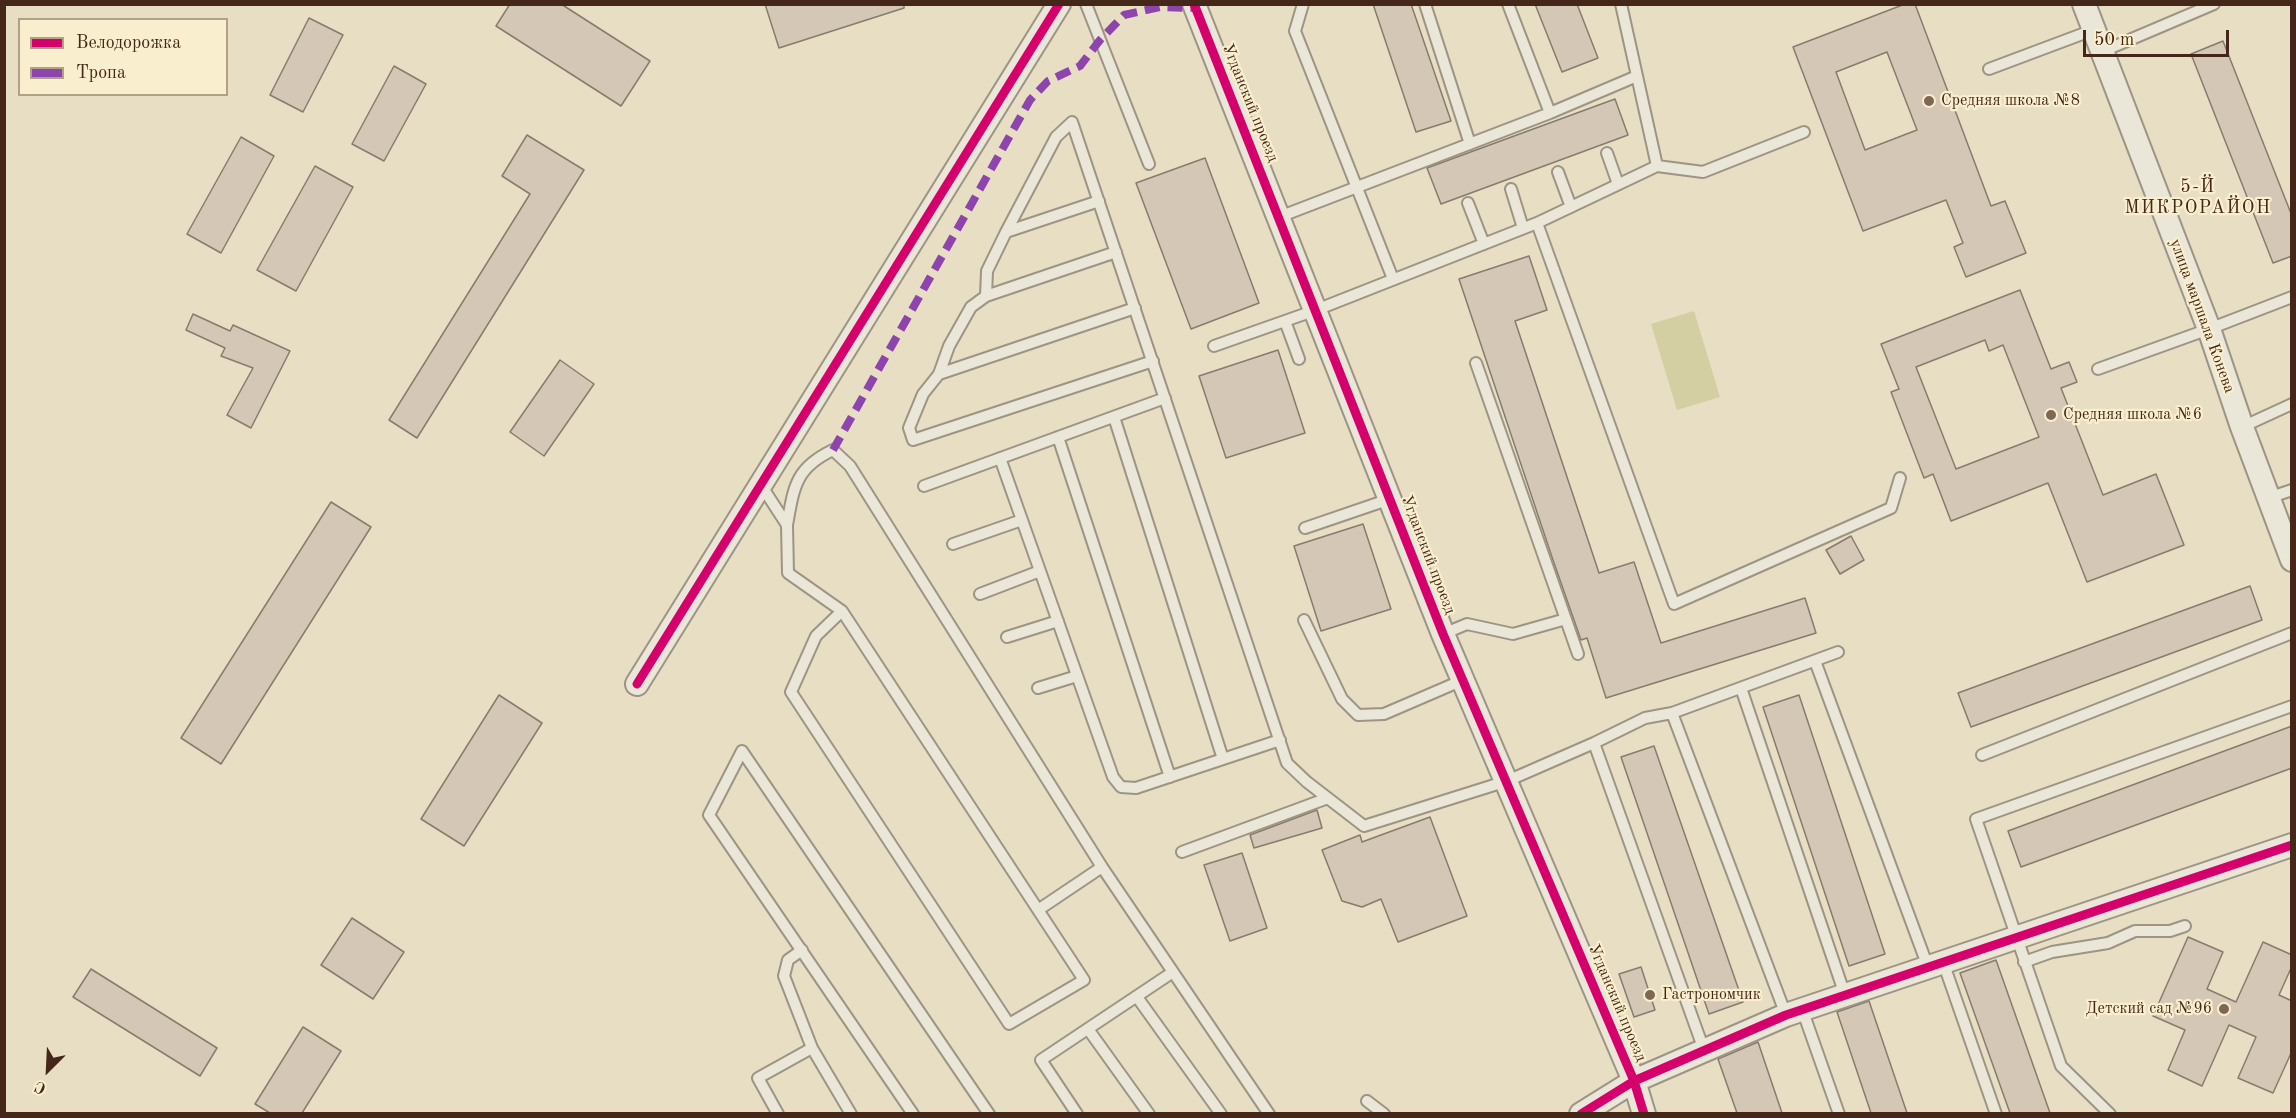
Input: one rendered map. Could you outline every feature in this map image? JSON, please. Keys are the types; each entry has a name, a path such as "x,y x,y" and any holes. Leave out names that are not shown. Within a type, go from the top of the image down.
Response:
{"street":[{"path":"638,684 1059,4"},
{"name":"Угданский проезд","path":"1194,4 1443,634 1634,1081 1644,1113"},
{"name":"улица маршала Конева","path":"2084,4 2209,329 2242,427 2292,560"},
{"path":"1581,1113 1634,1081 1794,1012 2292,845"}],"lane":[{"path":"1086,4 1149,164"},
{"path":"1303,4 1295,31 1393,279"},
{"path":"1425,4 1470,144"},
{"path":"1508,4 1550,113"},
{"path":"1621,4 1657,166"},
{"path":"2101,52 2214,4"},
{"path":"1989,69 2093,30"},
{"path":"1279,217 1550,113 1637,76"},
{"path":"986,296 987,271 1006,232 1056,137 1072,122 1287,763 1364,826 1507,781 1645,718 1672,713 1838,652"},
{"path":"1214,346 1316,310 1537,223 1657,166 1703,172 1804,132"},
{"path":"1606,153 1618,184"},
{"path":"1558,171 1571,207"},
{"path":"1511,189 1523,228"},
{"path":"1006,232 1099,201"},
{"path":"1468,203 1484,244"},
{"path":"1537,223 1674,604 1891,508 1900,478"},
{"path":"1116,252 986,296 971,307 949,346 939,374 923,394 909,428 914,440 1153,361"},
{"path":"2098,369 2292,297"},
{"path":"939,374 1135,308"},
{"path":"1286,321 1299,359"},
{"path":"1476,363 1578,654"},
{"path":"924,486 1165,398"},
{"path":"2242,427 2292,404"},
{"path":"1114,417 1223,759"},
{"path":"1058,437 1170,777"},
{"path":"842,611 816,636 791,692 1009,1024 1084,980 842,611 788,573 787,525 793,488 812,460 833,450 850,466 1102,867 1269,1113"},
{"path":"1000,458 1113,777 1121,787 1136,788 1280,740"},
{"path":"760,485 787,525"},
{"path":"2268,498 2292,490"},
{"path":"1305,528 1390,500"},
{"path":"953,544 1022,520"},
{"path":"980,594 1040,570"},
{"path":"1443,634 1467,624 1513,634 1566,619"},
{"path":"1304,620 1342,699 1358,715 1383,714 1463,680"},
{"path":"1007,637 1058,621"},
{"path":"1982,755 2292,633"},
{"path":"1815,661 1996,1113"},
{"path":"1038,688 1077,676"},
{"path":"1741,688 1845,995"},
{"path":"2110,1113 2061,1066 1976,819 2292,706"},
{"path":"1672,713 1794,1012 1839,1113"},
{"path":"1594,743 1704,1050"},
{"path":"913,1113 709,815 742,751 989,1113"},
{"path":"1182,852 1328,798"},
{"path":"1038,910 1102,867"},
{"path":"2024,962 2052,952 2108,943 2135,931 2170,931 2185,926"},
{"path":"802,950 788,960 784,976 812,1048 851,1113"},
{"path":"1077,1113 1041,1060 1173,972"},
{"path":"1137,997 1221,1113"},
{"path":"1088,1029 1149,1113"},
{"path":"778,1113 758,1078 812,1048"},
{"path":"1367,1101 1384,1113"}],"shaded area":[{"path":"1694,311 1720,397 1677,410 1651,324"}],"building":[{"path":"510,4 561,4 650,61 621,106 496,26"},
{"path":"765,4 904,4 904,8 779,48"},
{"path":"1373,4 1411,4 1451,121 1416,132"},
{"path":"1535,4 1577,4 1598,58 1562,72"},
{"name":"Средняя школа №8","path":"1905,4 1915,4 1991,206 2005,201 2026,253 1966,277 1954,247 1963,243 1946,200 1863,231 1793,47","holes":["1887,52 1917,130 1865,150 1836,72"]},
{"path":"309,18 343,35 303,112 270,95"},
{"path":"2223,41 2292,216 2292,256 2273,263 2191,54"},
{"path":"394,66 426,84 384,161 352,144"},
{"path":"1615,99 1628,135 1441,204 1427,168"},
{"path":"527,135 584,170 417,438 389,420 530,194 502,176"},
{"path":"241,137 274,156 221,253 187,234"},
{"path":"1205,158 1259,303 1191,329 1136,183"},
{"path":"315,166 353,187 296,291 257,270"},
{"path":"1529,256 1547,310 1515,321 1599,573 1634,562 1661,643 1805,598 1816,633 1606,698 1587,638 1581,640 1459,279"},
{"name":"Средняя школа №6","path":"2020,290 2051,369 2069,362 2077,382 2061,388 2103,495 2156,474 2184,545 2087,582 2048,483 1951,521 1933,474 1924,478 1891,392 1899,389 1881,344","holes":["1985,340 1989,351 2003,345 2039,437 1956,469 1916,367"]},
{"path":"193,314 230,331 233,325 290,351 251,428 227,415 253,368 221,356 225,348 186,330"},
{"path":"1278,350 1305,433 1226,458 1199,376"},
{"path":"560,360 594,384 544,456 510,432"},
{"path":"331,502 371,527 221,764 181,738"},
{"path":"1363,524 1391,609 1321,631 1294,546"},
{"path":"1851,536 1864,560 1840,574 1826,550"},
{"path":"2250,586 2262,620 1971,727 1958,693"},
{"path":"499,695 542,723 464,846 421,819"},
{"path":"1799,695 1885,954 1849,966 1763,707"},
{"path":"2292,726 2292,768 2021,867 2008,831"},
{"path":"1654,746 1743,1002 1709,1014 1621,757"},
{"path":"1317,810 1322,828 1254,848 1250,835"},
{"path":"1430,817 1467,916 1398,942 1381,899 1362,907 1342,901 1322,850 1360,835 1362,842"},
{"path":"1242,853 1267,928 1230,941 1204,865"},
{"path":"352,918 404,952 373,999 321,965"},
{"name":"Детский сад №96","path":"2188,937 2223,952 2207,989 2236,1002 2263,942 2292,955 2292,966 2279,995 2292,1001 2292,1051 2273,1093 2238,1078 2256,1037 2229,1025 2202,1086 2168,1070 2185,1030 2153,1016"},
{"path":"1996,960 2050,1113 2010,1113 1960,973"},
{"path":"1641,967 1655,1010 1634,1017 1619,974"},
{"path":"91,969 217,1048 200,1076 73,997"},
{"path":"1869,1001 1907,1113 1871,1113 1837,1012"},
{"path":"303,1027 341,1051 302,1113 270,1113 255,1104"},
{"path":"1758,1042 1782,1113 1737,1113 1718,1059"}],"marked path":[{"path":"833,450 1030,100 1048,81 1080,66 1100,40 1124,15 1160,7 1195,8"}],"cycle path":[{"path":"637,684 1059,4"},
{"path":"1194,4 1443,634 1634,1081 1644,1114"},
{"path":"1581,1114 1634,1081 1786,1015 2292,845"}],"place":[{"name":"Средняя школа №8","path":"1929,101"},
{"name":"Средняя школа №6","path":"2051,415"},
{"name":"Гастрономчик","path":"1650,995"},
{"name":"Детский сад №96","path":"2224,1009"}],"district":[{"name":"5-Й МИКРОРАЙОН","path":"2198,198"}]}
